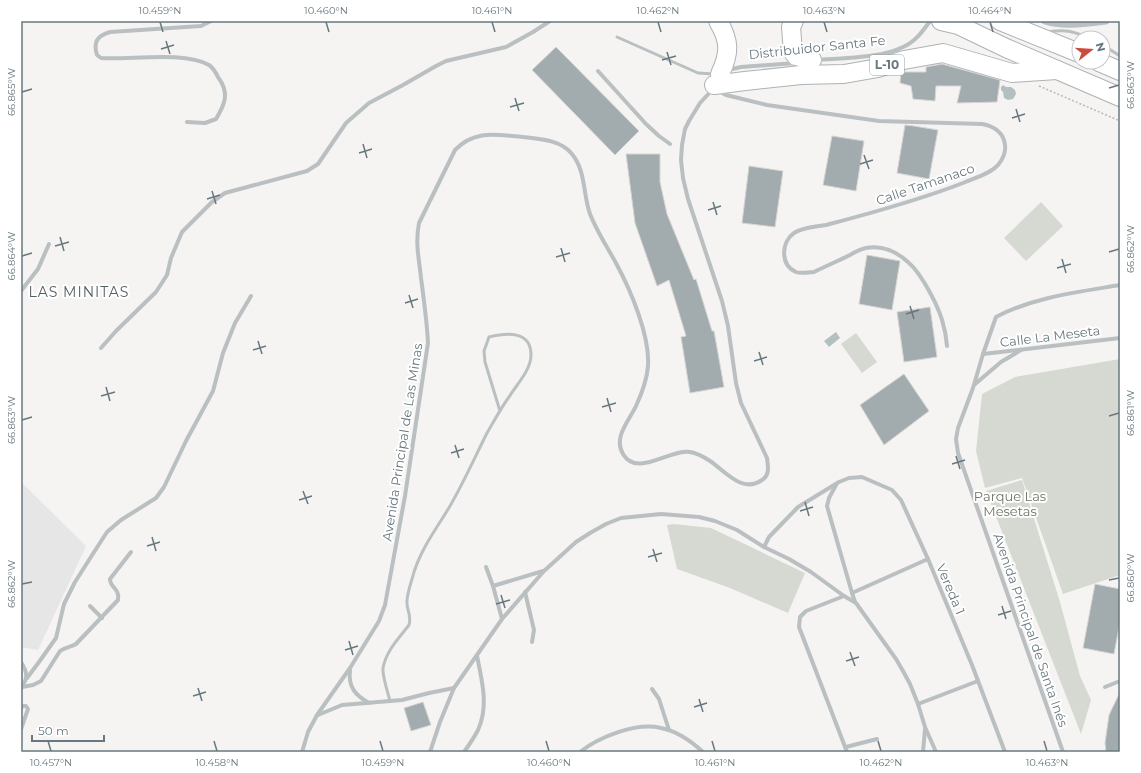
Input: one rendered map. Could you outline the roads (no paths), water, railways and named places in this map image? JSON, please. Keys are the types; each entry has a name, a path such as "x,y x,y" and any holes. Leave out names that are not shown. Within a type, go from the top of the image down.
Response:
{"highway":[{"path":"716,82 725,62 728,46 718,21"},
{"path":"794,21 791,27 793,52 796,56 812,60"},
{"name":"L-10","path":"941,21 958,25 1006,48 1120,97"},
{"path":"1000,21 1038,33 1071,49"},
{"name":"L-10","path":"716,82 745,81 801,75 844,74 878,68 904,60 943,53 1012,73 1057,70"}],"street":[{"path":"187,122 205,123 216,119 224,106 226,94 222,81 210,66 194,60 171,57 101,58 97,55 95,47 98,39 103,34 110,32 201,26 211,21"},
{"path":"101,348 116,331 156,292 167,275 171,258 182,232 212,202 225,193 307,172 318,164 332,141 346,123 369,103 446,61 506,47 550,21"},
{"name":"Distribuidor Santa Fe","path":"716,82 730,70 741,67 889,53 904,47 913,41 930,21"},
{"path":"1045,21 1056,23 1089,23 1106,21"},
{"path":"598,71 646,124 670,144"},
{"name":"Calle Tamanaco","path":"716,82 726,95 767,105 879,121 982,124 989,125 999,132 1004,141 1005,152 998,165 990,171 978,177 904,204 825,225 804,229 793,234 786,242 784,249 785,258 789,266 796,272 805,273 814,272 865,248 877,247 890,250 909,262 931,293 942,319 947,346"},
{"name":"Avenida Principal de Las Minas","path":"302,752 308,732 317,715 350,668 379,621 386,605 405,496 428,343 416,236 419,223 455,150 468,139 486,135 546,140 564,147 571,153 581,169 585,196 591,216 628,285 641,323 647,353 648,366 643,389 636,407 622,431 620,438 622,453 626,458 631,462 645,464 677,453 686,452 694,453 710,461 733,479 741,483 749,485 756,483 763,480 768,475 767,458 741,403 736,382 728,326 722,301 688,199 683,178 681,160 685,129 700,103 716,82"},
{"path":"21,291 38,269 49,244"},
{"name":"Avenida Principal de Santa Inés","path":"1063,752 958,453 956,439 958,428 974,386 996,317 1005,312 1033,302 1120,285"},
{"path":"22,688 27,678 56,638 64,604 75,582 107,532 121,520 156,498 164,487 186,440 213,391 223,353 235,323 251,296"},
{"name":"Calle La Meseta","path":"983,354 1120,338"},
{"path":"974,386 1001,362 1023,350"},
{"name":"Vereda 1","path":"764,547 769,537 798,507 839,482 849,478 862,477 892,490 901,500 928,559 978,681 1004,752"},
{"path":"839,482 833,490 827,506 852,593 856,603 896,659 910,684 936,752"},
{"path":"430,752 454,688 502,619 544,571 563,552 590,533 621,518 661,514 698,517 714,521 737,530 764,547 789,559 811,572 856,603"},
{"path":"22,688 42,682 60,651 76,644 118,600 118,591 110,582 110,579 131,552"},
{"path":"852,593 928,559"},
{"path":"486,567 502,619"},
{"path":"493,586 544,571"},
{"path":"525,592 534,630 532,642"},
{"path":"844,596 806,611 800,617 800,627 846,750 877,739"},
{"path":"90,606 102,618"},
{"path":"464,752 478,730 484,710 484,693 477,656"},
{"path":"21,662 25,668 27,678"},
{"path":"350,668 349,676 352,688 356,694 369,703"},
{"path":"918,704 978,681"},
{"path":"1106,687 1120,681"},
{"path":"317,715 342,705 390,702 454,688"},
{"path":"652,689 659,699 669,730"},
{"path":"21,708 26,706 28,709 21,729"},
{"path":"580,752 587,746 604,738 631,729 645,727 659,727 669,730 682,736 703,752"},
{"path":"923,752 926,727"}],"lane":[{"path":"1038,33 1057,30 1071,32"},
{"path":"617,37 716,82"},
{"path":"1111,50 1120,56"},
{"path":"390,702 382,669 386,656 409,625 411,619 406,602 415,571 427,542 450,505 500,411 529,368 531,350 525,338 518,335 507,334 489,337 484,351 485,362 500,411"}],"district":[{"name":"LAS MINITAS","path":"79,292"}],"park label":[{"name":"Parque Las Mesetas","path":"1010,504"}]}
